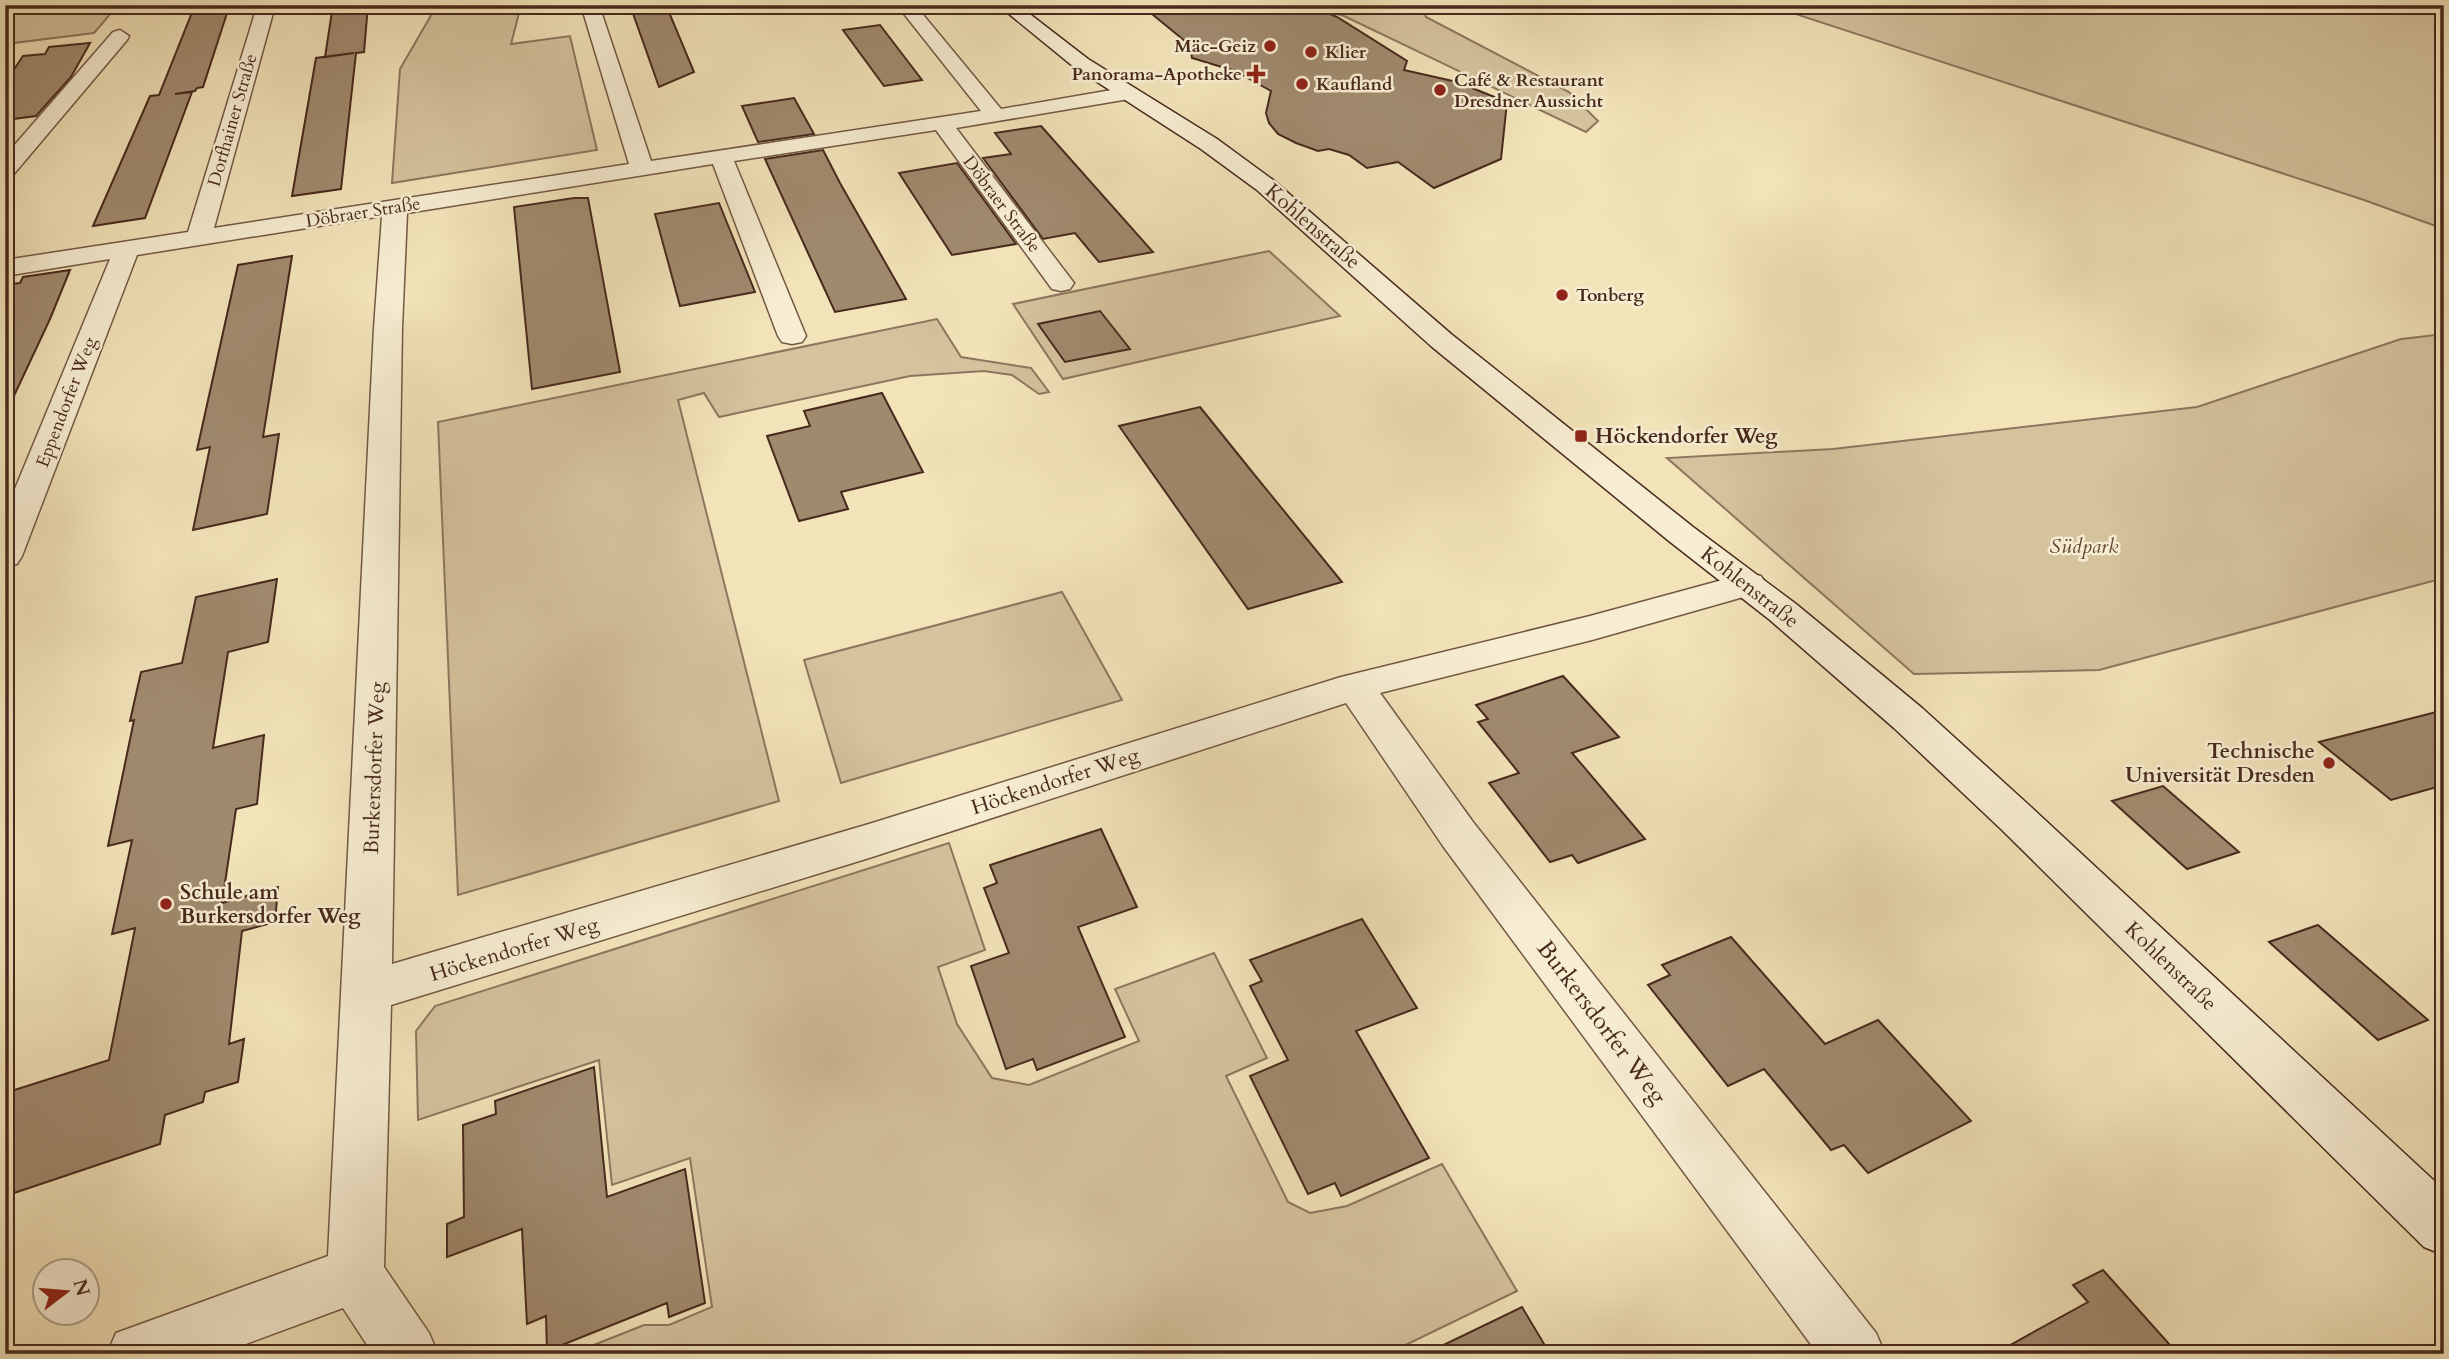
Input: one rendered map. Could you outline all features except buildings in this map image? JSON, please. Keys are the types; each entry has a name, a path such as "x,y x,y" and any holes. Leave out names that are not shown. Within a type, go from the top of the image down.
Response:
{"street":[{"name":"Dorfhainer Straße","path":"199,236 264,13 270,5"},
{"path":"590,5 642,169"},
{"path":"906,5 996,117"},
{"name":"Kohlenstraße","path":"1007,5 1042,35 1209,144 1265,185 1451,348 1672,528 1748,584 1898,709 2444,1227"},
{"path":"5,170 120,36"},
{"name":"Döbraer Straße","path":"5,268 871,133 996,117 1129,93"},
{"name":"Döbraer Straße","path":"943,125 1061,283"},
{"path":"720,157 792,336"},
{"name":"Burkersdorfer Weg","path":"355,1275 367,992 388,328 395,207"},
{"name":"Eppendorfer Weg","path":"5,556 127,248"},
{"name":"Höckendorfer Weg","path":"367,992 856,845 1355,686 1592,628 1748,584"},
{"name":"Burkersdorfer Weg","path":"1355,686 1458,834 1855,1354"},
{"path":"137,1354 355,1275 408,1354"}],"green space":[{"path":"5,5 118,5 94,33 5,44"},
{"path":"437,5 521,5 511,44 570,36 597,150 392,183 400,69"},
{"path":"1307,5 1422,5 1426,17 1569,92 1598,121 1586,132 1344,16"},
{"path":"1768,5 2444,5 2444,229 2364,200"},
{"path":"1269,251 1340,316 1063,379 1013,304"},
{"path":"937,319 961,357 1031,368 1049,392 1039,394 1012,375 984,371 910,376 719,417 704,393 678,400 779,801 458,895 438,422"},
{"name":"Südpark","path":"2444,334 2444,578 2099,670 1914,674 1667,458 1833,449 2197,407 2401,339"},
{"path":"1062,592 1122,700 841,783 804,660"},
{"path":"949,843 985,950 938,967 957,1024 992,1078 1029,1085 1139,1041 1115,989 1214,953 1267,1058 1226,1076 1288,1202 1310,1213 1347,1206 1442,1164 1517,1291 1387,1354 571,1354 644,1325 669,1325 712,1307 690,1158 612,1185 599,1060 418,1120 416,1031 435,1006"}],"place":[{"name":"Mäc-Geiz","path":"1270,46"},
{"name":"Klier","path":"1311,52"},
{"name":"Panorama-Apotheke","path":"1256,74"},
{"name":"Kaufland","path":"1302,84"},
{"name":"Café & Restaurant Dresdner Aussicht","path":"1440,90"},
{"name":"Tonberg","path":"1562,295"},
{"name":"Höckendorfer Weg","path":"1581,436"},
{"name":"Technische Universität Dresden","path":"2329,763"},
{"name":"Schule am Burkersdorfer Weg","path":"166,904"}]}
